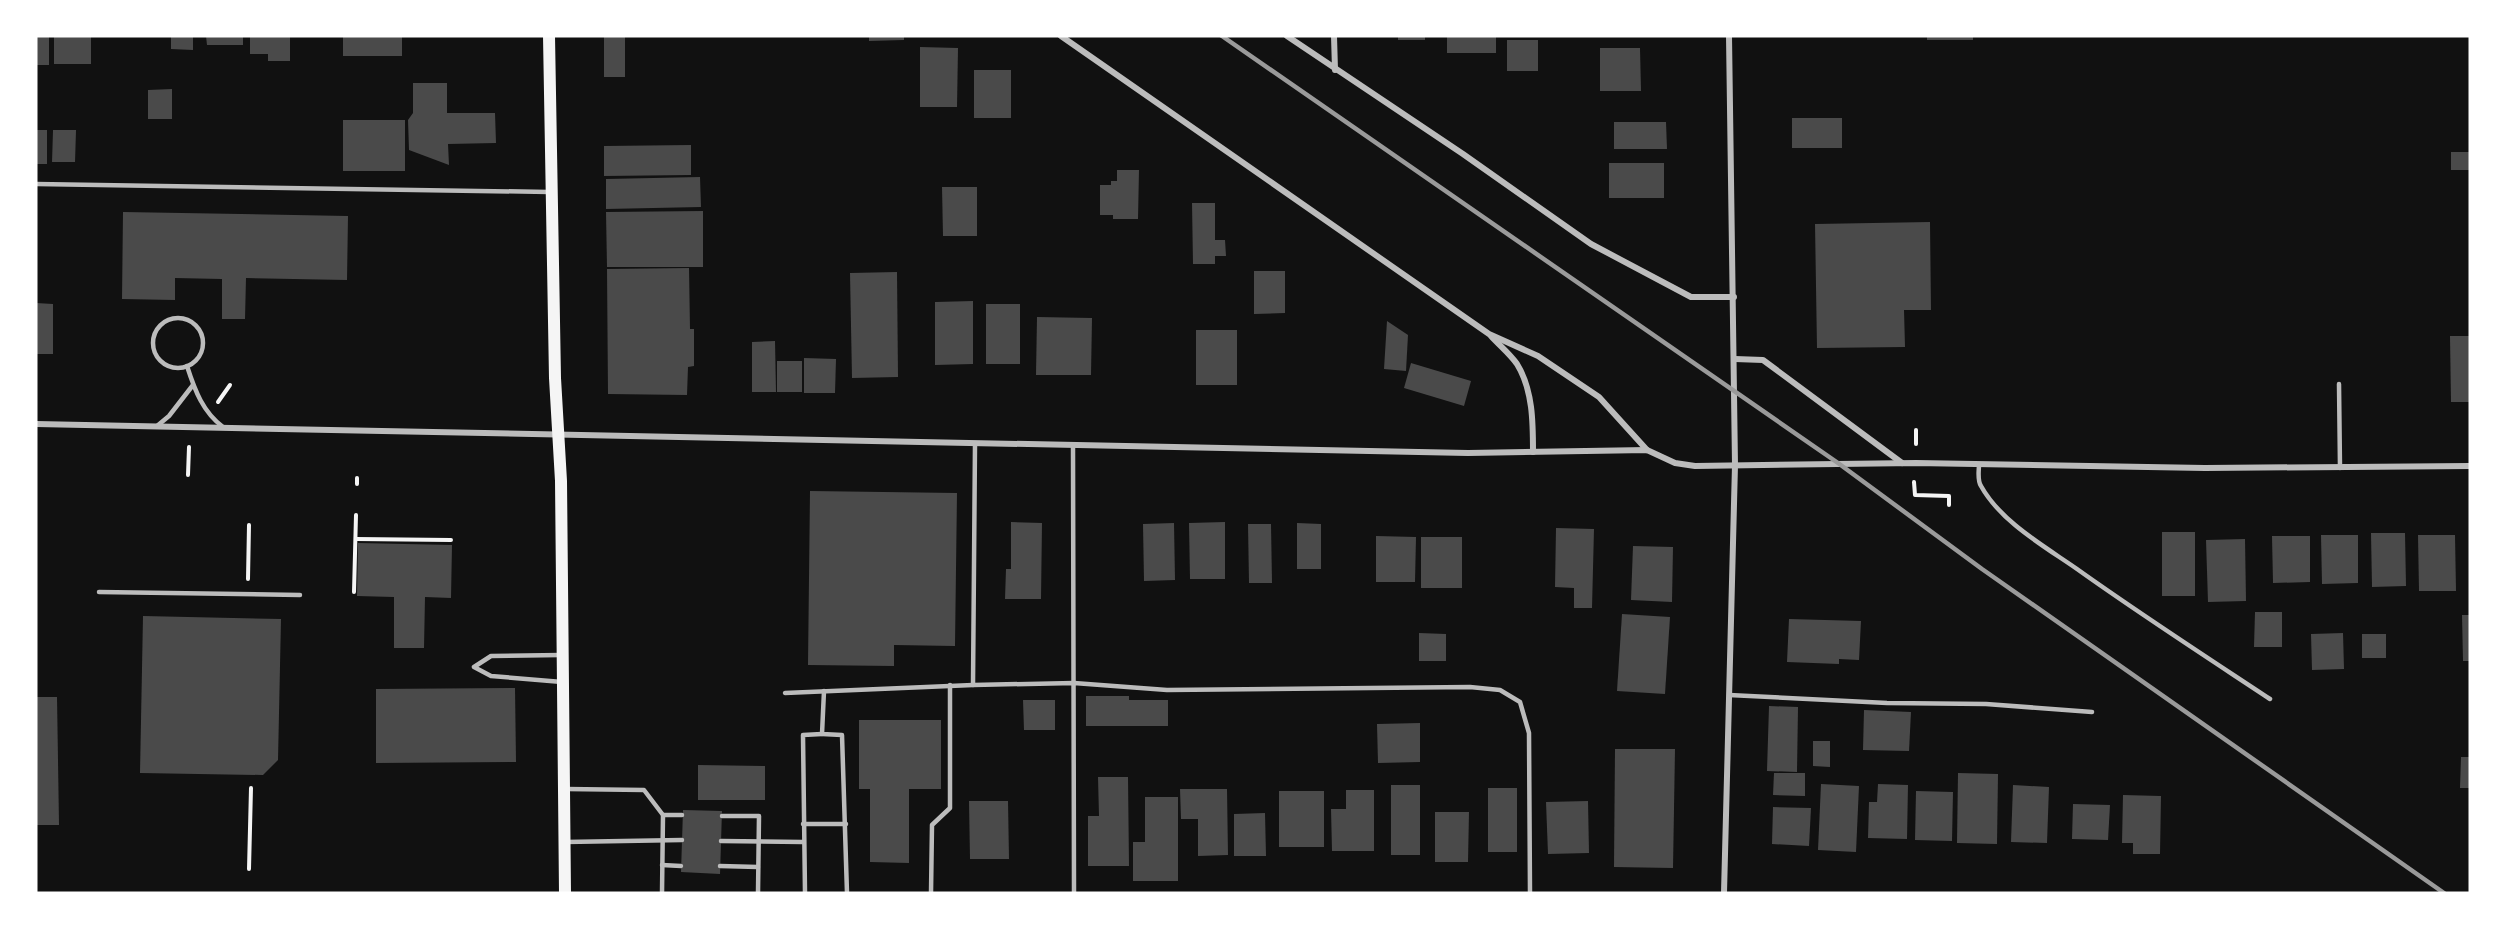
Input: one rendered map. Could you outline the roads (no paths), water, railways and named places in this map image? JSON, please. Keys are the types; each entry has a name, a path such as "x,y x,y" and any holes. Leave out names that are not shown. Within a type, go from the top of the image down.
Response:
{"main road":[{"path":"549,36 561,481 565,893"}],"street":[{"path":"1061,36 1489,334 1538,356 1599,397 1647,450 1675,463 2340,468 2470,466"},
{"path":"1287,36 1463,154 1591,244 1690,297 1734,297"},
{"path":"1334,36 1335,70"},
{"path":"1724,893 1735,465 1729,36"},
{"path":"1489,334 1517,365 1521,374 1532,411 1533,452"},
{"path":"1735,359 1763,360 1902,463"},
{"path":"36,424 1073,447 1533,452 1647,450"}],"lane":[{"path":"36,184 553,192"},
{"path":"181,318 189,321 200,332 203,348 195,362 187,366 170,367 157,356 153,340 160,326 166,321 181,318"},
{"path":"187,366 193,385 209,416 226,429"},
{"path":"2339,384 2340,468"},
{"path":"156,427 170,416 193,385"},
{"path":"973,685 975,444"},
{"path":"1073,447 1074,893"},
{"path":"1979,464 1979,483 1987,495 1999,509 2032,537 2142,615 2270,699"},
{"path":"99,592 300,595"},
{"path":"562,655 491,656 474,667 491,676 562,682"},
{"path":"785,693 950,685 1074,683 1167,690 1458,687 1500,690 1520,702 1529,733 1530,893"},
{"path":"931,893 932,825 950,808 950,685"},
{"path":"822,734 824,691"},
{"path":"1729,694 1887,703 1986,704 2092,712"},
{"path":"805,893 803,735 822,734 842,735 847,893"},
{"path":"564,789 644,790 663,815 662,893"},
{"path":"663,815 682,815"},
{"path":"722,816 759,816 758,893"},
{"path":"803,824 846,824"},
{"path":"565,842 682,840"},
{"path":"721,842 803,843"},
{"path":"662,865 681,866"},
{"path":"720,866 758,867"}],"railway":[{"path":"1222,36 1838,463 1982,569 2444,893"}]}
